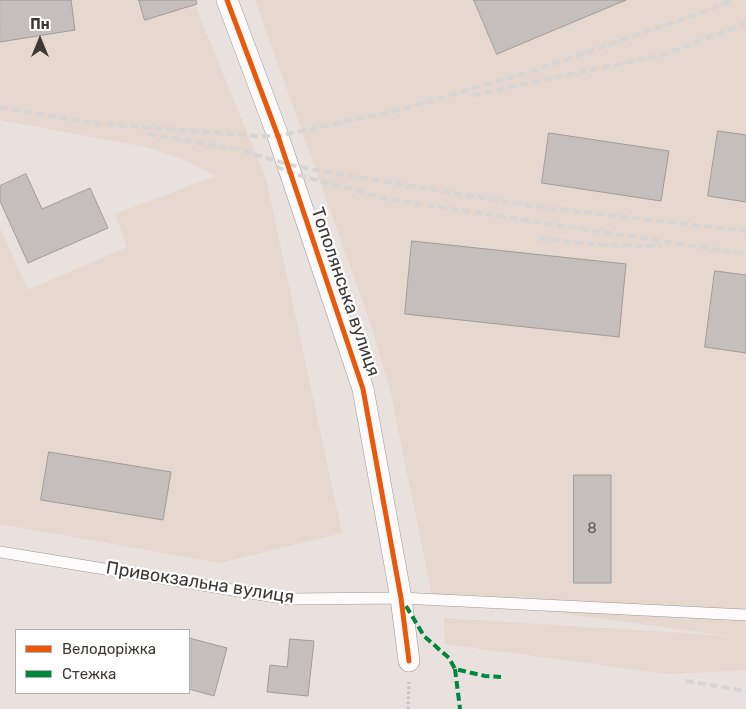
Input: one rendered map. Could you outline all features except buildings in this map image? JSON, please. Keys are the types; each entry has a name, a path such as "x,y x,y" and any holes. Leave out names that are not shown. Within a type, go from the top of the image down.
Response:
{"street":[{"name":"Тополянська вулиця","path":"227,0 278,136 363,389 400,598 409,661"}],"lane":[{"name":"Привокзальна вулиця","path":"0,552 288,599 400,598 746,615"}],"shaded area":[{"path":"0,0 193,0 266,179 342,533 220,563 0,524 0,228 28,290 127,247 115,214 216,176 185,160 146,147 0,120"},
{"path":"255,0 746,0 746,670 668,674 445,644 444,618 731,636 432,596 390,389 368,316"}],"railway":[{"path":"0,107 91,123 278,136 407,108 539,69 733,0"},
{"path":"473,95 666,54 746,23"},
{"path":"148,134 244,151 315,170 533,206 746,231"},
{"path":"276,166 290,173 388,199 746,254"},
{"path":"539,239 603,245 661,246"},
{"path":"686,681 746,691"}],"marked path":[{"path":"406,606 424,636 449,658 455,669 485,676 501,677"},
{"path":"455,669 460,709"}],"cycle path":[{"path":"227,0 278,136 363,389 401,598 409,661"}]}
